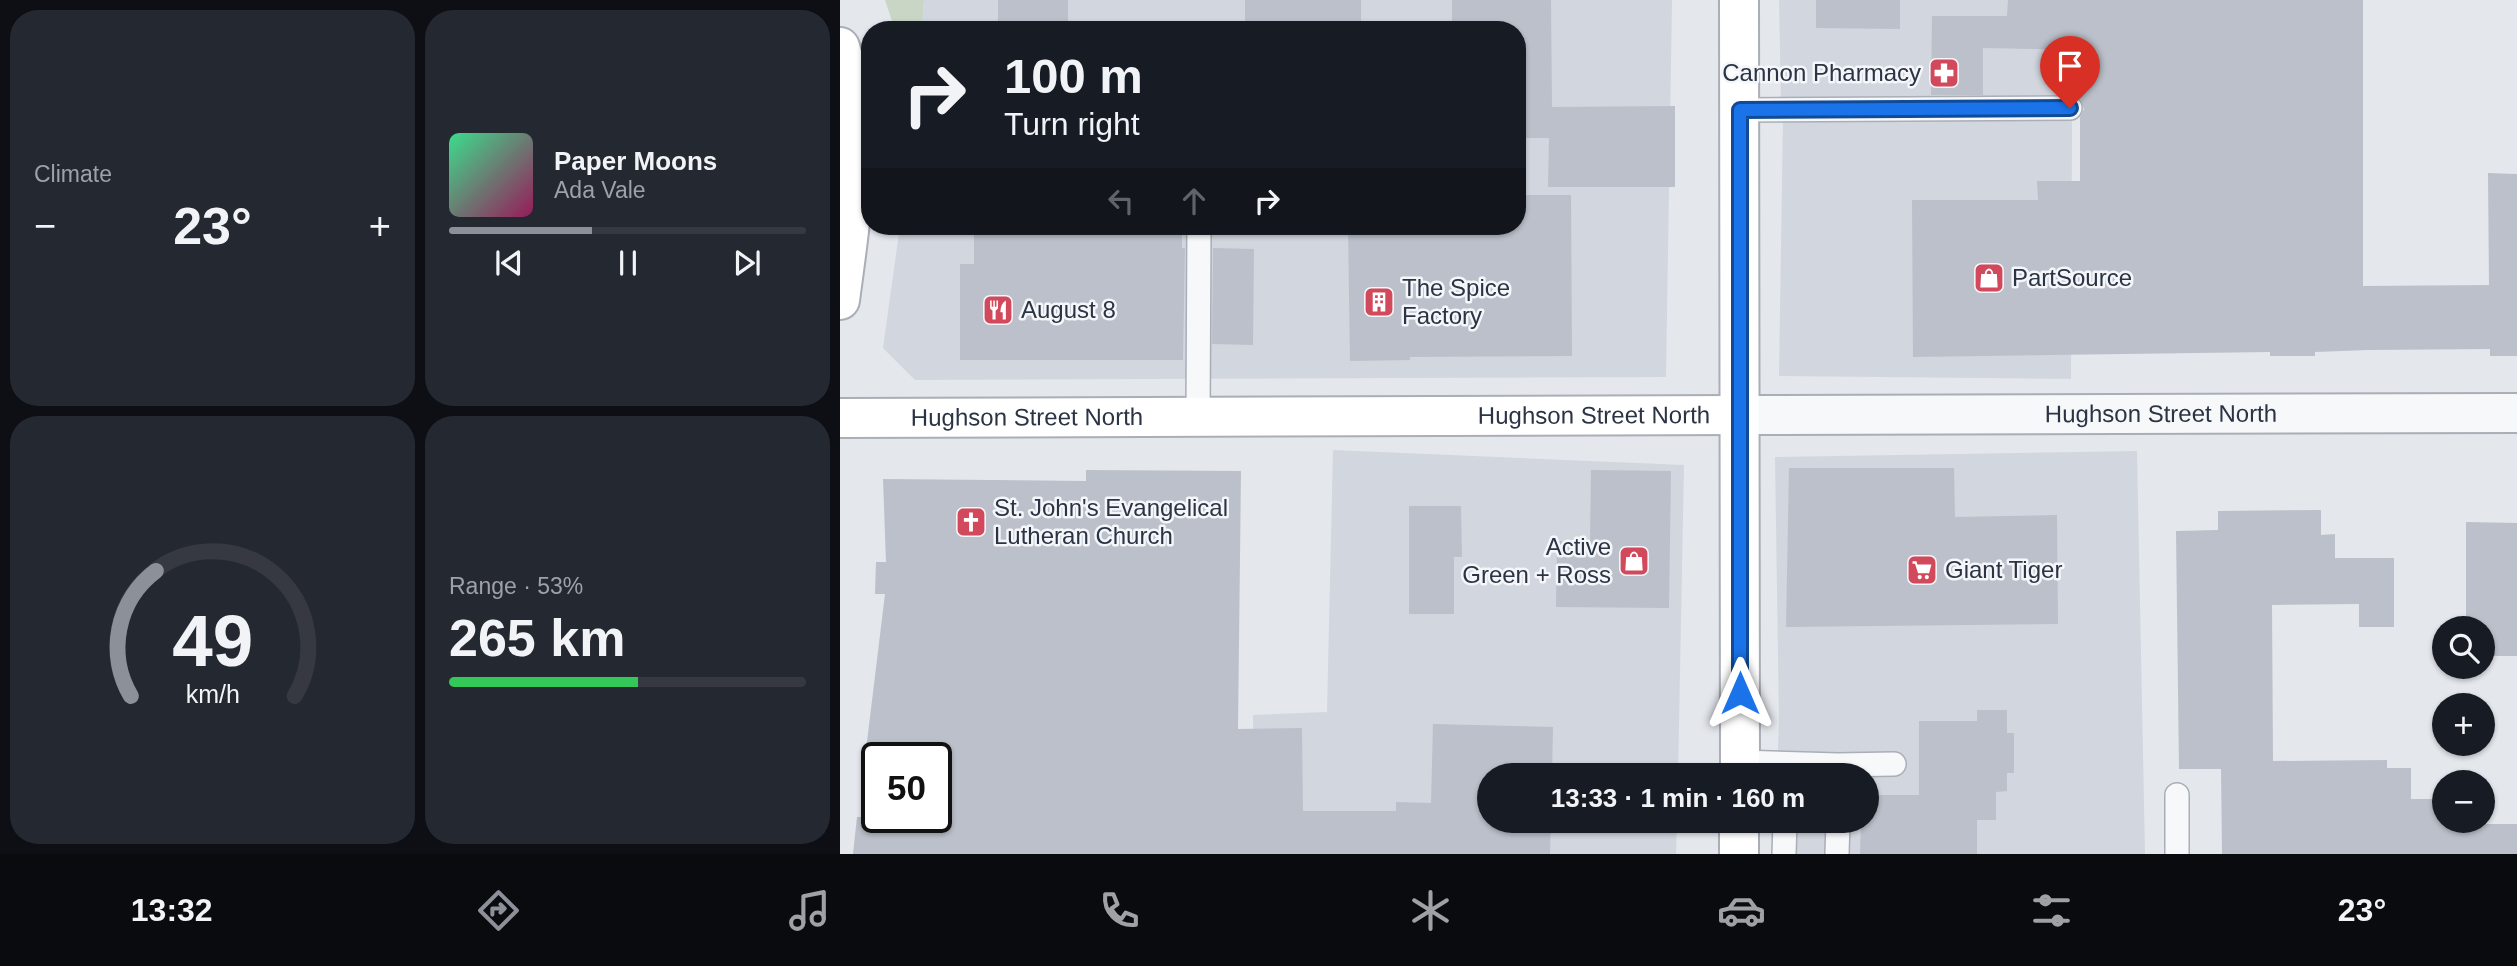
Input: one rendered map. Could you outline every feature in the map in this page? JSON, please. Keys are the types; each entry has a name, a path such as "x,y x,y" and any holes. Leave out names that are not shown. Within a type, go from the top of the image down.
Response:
{"main road":[{"path":"1739,0 1740,763"},
{"path":"840,47 853,110 847,132 855,167 840,300"},
{"name":"Hughson Street North","path":"840,418 1739,415"},
{"path":"1739,833 1739,854"}],"street":[{"name":"Hughson Street North","path":"1739,415 2517,413"}],"lane":[{"path":"1740,110 2070,108"},
{"path":"1198,417 1199,235"},
{"path":"1879,766 1894,764"},
{"path":"2177,795 2177,854"},
{"path":"1784,854 1785,833"},
{"path":"1837,854 1838,833"}],"shaded area":[{"path":"924,0 1672,0 1666,377 915,380 883,348 899,235 1526,235 1526,21 923,21"},
{"path":"1779,0 2074,0 2072,98 1781,100"},
{"path":"2072,117 2071,379 1779,376 1783,119"},
{"path":"1333,450 1684,465 1678,763 1477,763 1477,833 1677,833 1676,854 1254,854 1253,715 1327,712"},
{"path":"2137,451 2145,854 1773,854 1774,833 1879,833 1879,763 1777,763 1775,457"}],"green space":[{"path":"885,0 924,0 923,21 892,21"}],"building":[{"path":"998,0 1068,0 1068,21 998,21"},
{"path":"1245,0 1361,0 1361,21 1245,21"},
{"path":"1452,0 1551,0 1552,107 1675,106 1675,187 1548,187 1549,138 1526,138 1526,21 1452,21"},
{"path":"1816,0 1900,0 1900,29 1816,28"},
{"path":"2008,0 2363,0 2363,286 2489,285 2488,173 2517,174 2517,356 2490,356 2490,349 2315,352 2315,356 2270,356 2270,352 1913,357 1912,200 2038,200 2037,181 2080,181 2080,117 2084,109 2080,99 2080,50 1983,48 1983,95 1931,95 1932,16 2007,16"},
{"path":"1526,195 1571,195 1572,356 1410,357 1410,360 1350,361 1348,235 1526,235"},
{"path":"974,235 1182,235 1182,248 1185,248 1183,360 960,360 960,264 974,264"},
{"path":"1213,248 1254,249 1253,345 1212,344"},
{"name":"Giant Tiger","path":"1789,468 1954,468 1955,517 2057,515 2058,624 1786,627"},
{"path":"1086,470 1241,471 1238,729 1302,728 1303,811 1396,811 1396,802 1431,803 1433,724 1553,727 1552,763 1477,763 1477,833 1551,833 1550,854 853,854 857,817 861,817 861,833 952,833 952,742 867,742 885,594 875,594 876,562 886,562 883,479 1086,481"},
{"path":"1591,470 1671,471 1669,608 1556,607 1557,541 1590,542"},
{"path":"1409,506 1461,506 1462,557 1454,557 1454,614 1409,614"},
{"path":"2321,510 2321,535 2335,534 2335,558 2394,558 2394,627 2359,627 2359,604 2272,605 2273,761 2387,760 2387,768 2411,768 2411,799 2432,799 2432,833 2495,833 2495,824 2517,824 2517,854 2222,854 2221,769 2179,769 2176,531 2218,530 2218,511"},
{"path":"2466,522 2517,523 2517,656 2495,656 2495,616 2466,616"},
{"path":"1977,710 2007,710 2007,733 2014,733 2014,773 2007,773 2007,791 1996,792 1996,820 1977,820 1977,854 1860,854 1861,833 1879,833 1879,795 1919,795 1919,721 1977,721"}],"place":[{"name":"Cannon Pharmacy","path":"1944,73"},
{"name":"PartSource","path":"1989,278"},
{"name":"The Spice Factory","path":"1379,302"},
{"name":"August 8","path":"998,310"},
{"name":"St. John's Evangelical Lutheran Church","path":"971,522"},
{"name":"Active Green + Ross","path":"1634,561"},
{"name":"Giant Tiger","path":"1922,570"}],"route":[{"path":"1740,693 1740,110 2070,108"}]}
